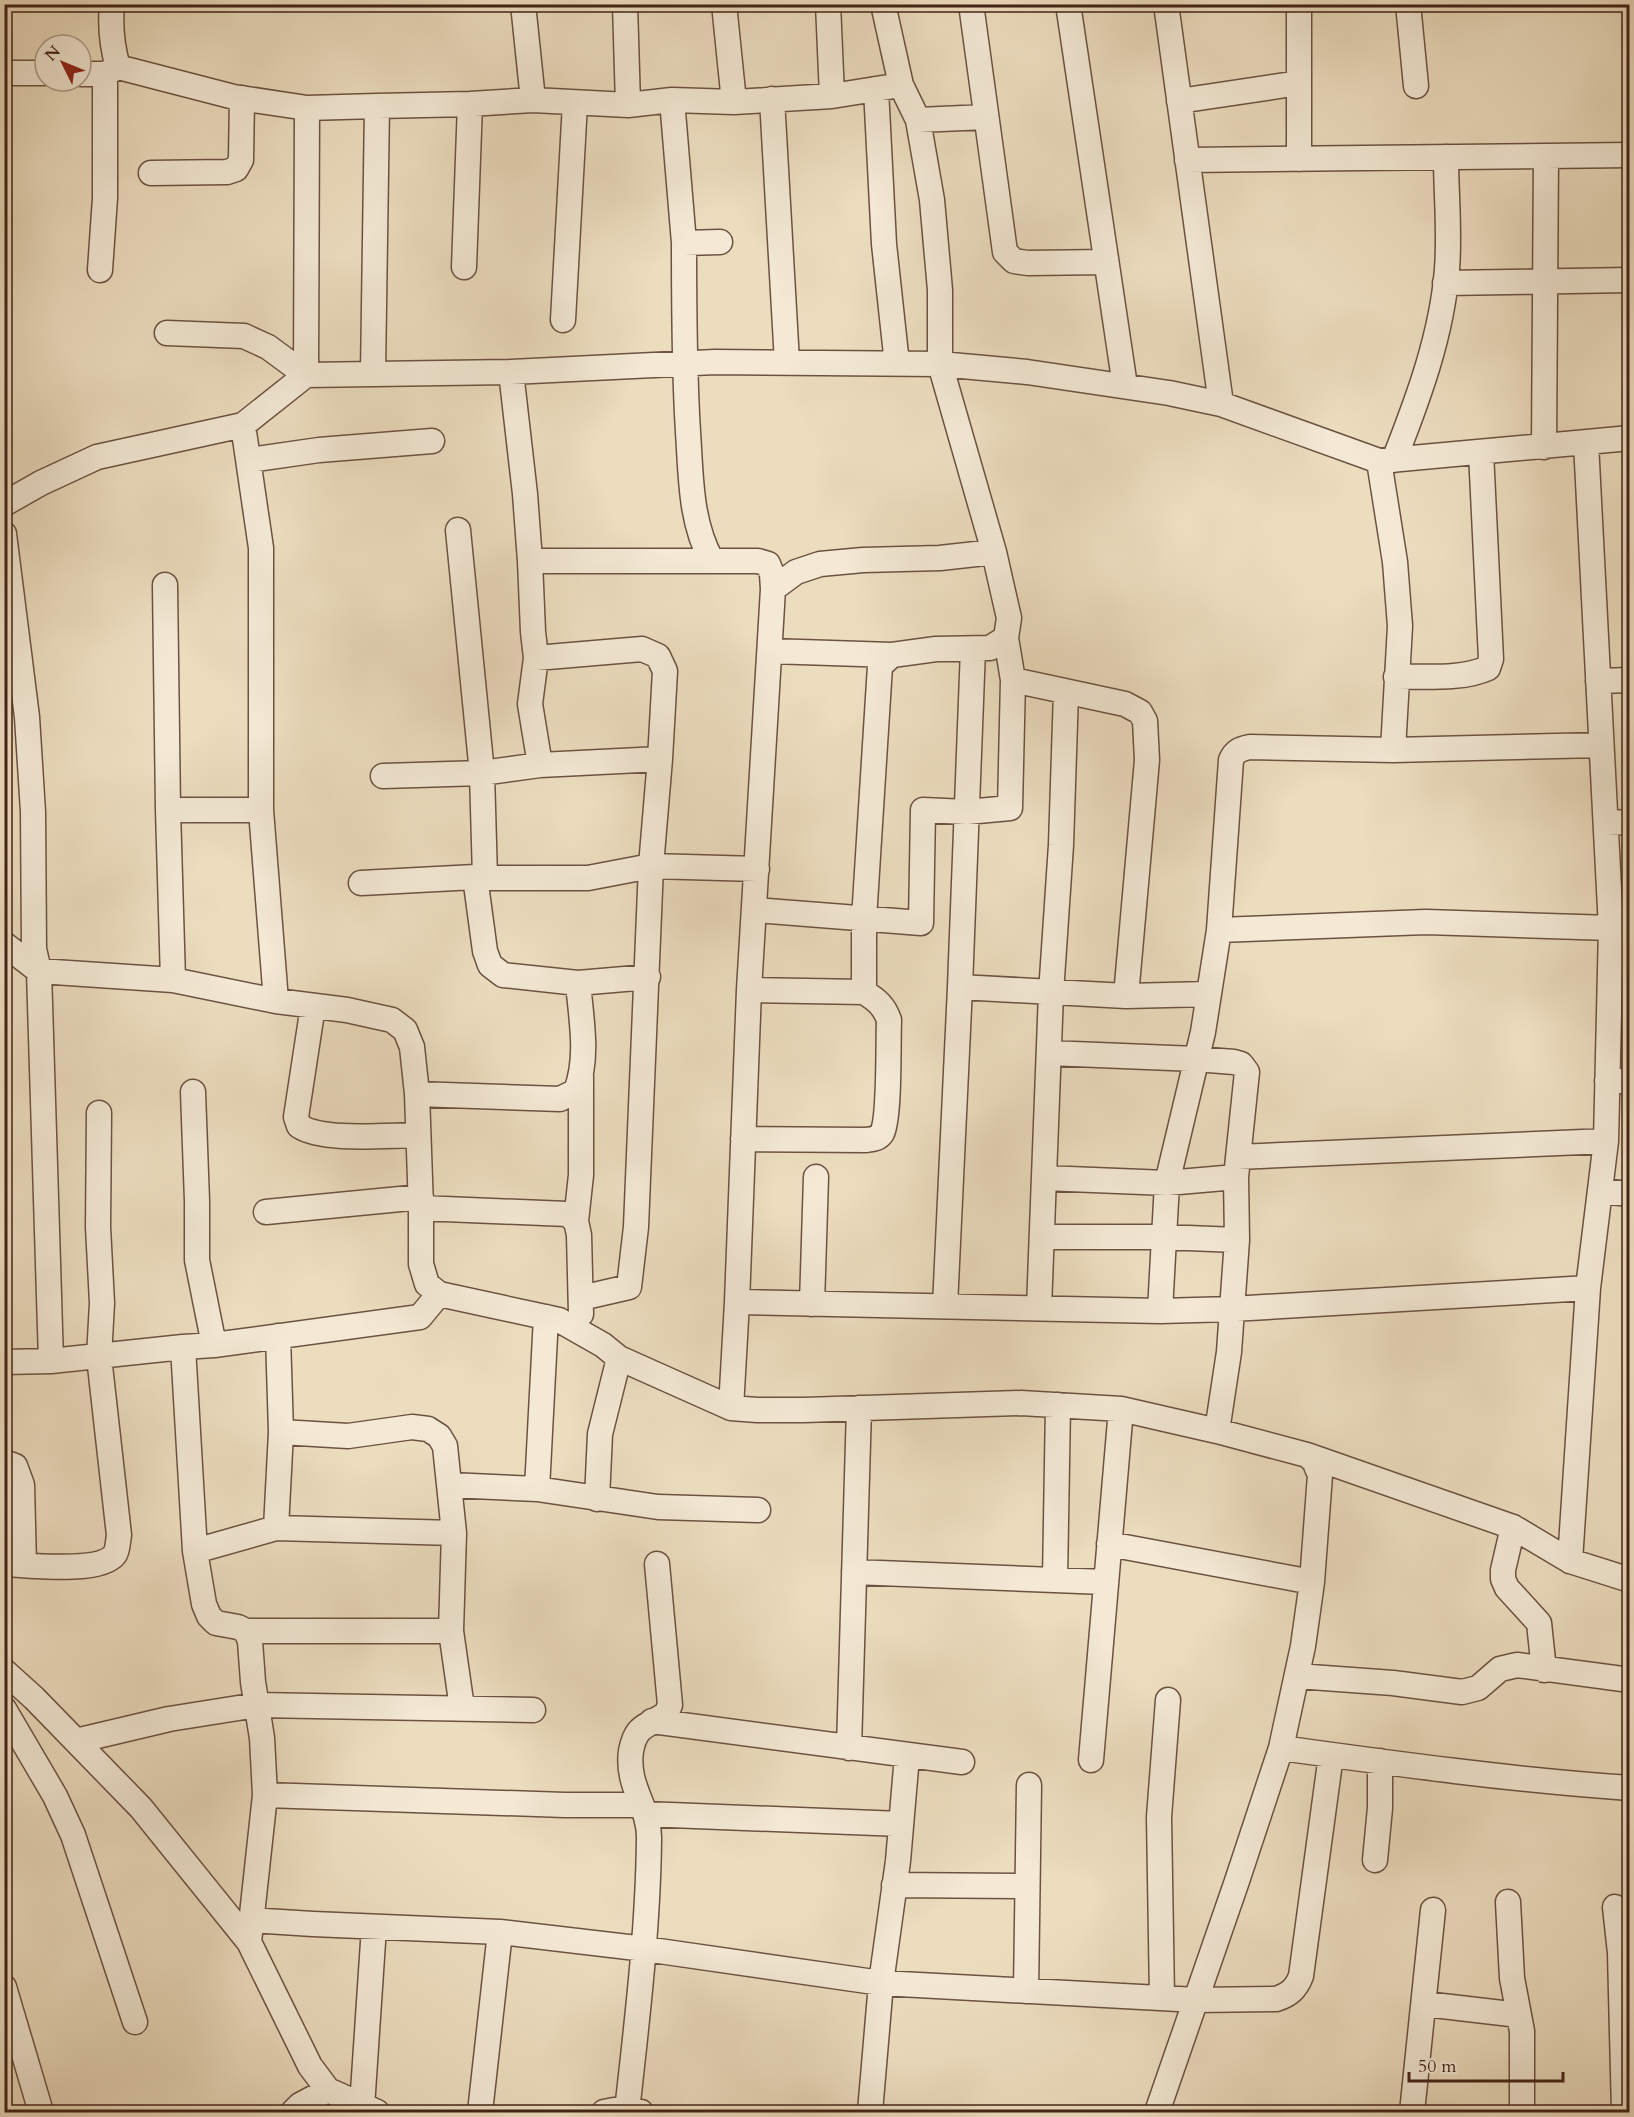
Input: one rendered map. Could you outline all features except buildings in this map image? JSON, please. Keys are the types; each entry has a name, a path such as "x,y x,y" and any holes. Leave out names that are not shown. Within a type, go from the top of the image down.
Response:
{"street":[{"path":"100,270 105,198 101,72 113,54 112,4"},
{"path":"523,4 533,100"},
{"path":"625,4 628,105"},
{"path":"724,4 734,102"},
{"path":"828,4 832,96"},
{"path":"755,910 921,923 923,810 967,812 1010,808 1012,680 1006,638 1009,618 994,552 940,364 940,290 933,211 918,120 901,85 883,4"},
{"path":"971,4 1005,252 1014,261 1028,263 1106,262"},
{"path":"1068,4 1125,386"},
{"path":"1166,4 1221,404"},
{"path":"1299,4 1299,159"},
{"path":"1408,4 1416,87"},
{"path":"101,72 182,82 205,91 307,108 533,100 628,105 672,100 734,102 832,96 901,85"},
{"path":"4,73 33,73"},
{"path":"1179,101 1299,82"},
{"path":"876,89 884,244 897,364"},
{"path":"151,173 227,172 236,169 241,160 243,98"},
{"path":"772,99 787,362"},
{"path":"672,100 684,243 684,363 692,499 704,543 712,561"},
{"path":"563,320 575,103"},
{"path":"464,267 470,104"},
{"path":"373,373 377,106"},
{"path":"306,375 307,108"},
{"path":"918,120 986,117"},
{"path":"1187,160 1629,155"},
{"path":"1544,447 1546,156"},
{"path":"1393,750 1400,626 1386,460 1419,397 1441,312 1447,268 1446,157"},
{"path":"684,243 720,242"},
{"path":"1445,283 1629,280"},
{"path":"167,333 244,336 268,347 306,375"},
{"path":"4,504 41,483 97,458 243,424 306,375 511,372 684,363 940,364 1027,372 1125,386 1221,404 1386,460 1629,438"},
{"path":"511,372 525,494 532,632 536,658 530,704 540,765"},
{"path":"243,424 261,548 261,810 276,1001"},
{"path":"249,460 320,450 432,441"},
{"path":"1570,1561 1588,1288 1606,1141 1618,1081 1611,928 1618,823 1600,745 1586,443"},
{"path":"1396,677 1444,676 1479,672 1488,668 1491,659 1481,452"},
{"path":"458,530 482,773 480,878 485,951 490,965 503,975 578,983 648,977"},
{"path":"4,534 27,717 33,812 34,949 39,971 51,1361"},
{"path":"773,589 796,572 819,564 862,560 940,558 994,552"},
{"path":"530,561 758,561 768,564 772,574 770,651 749,990 731,1408"},
{"path":"165,585 173,981"},
{"path":"770,651 892,655 936,650 990,648 1006,638"},
{"path":"945,1306 973,649"},
{"path":"536,658 642,650 658,656 665,671 651,866 636,1227 629,1287 581,1298"},
{"path":"864,992 864,919 878,683 880,666 892,655"},
{"path":"1012,680 1125,704 1140,712 1145,721 1147,760 1126,996"},
{"path":"1598,681 1629,680"},
{"path":"1039,1308 1051,993 1066,692"},
{"path":"1160,1311 1167,1183 1196,1059 1219,930 1231,760 1234,754 1240,749 1250,747 1393,750 1600,745"},
{"path":"383,776 482,773 540,765 660,759"},
{"path":"168,810 261,810"},
{"path":"361,883 480,878 588,878 651,866 757,869"},
{"path":"1219,930 1426,922 1611,928"},
{"path":"4,944 39,971 173,981 276,1001 347,1010 392,1020 405,1029 412,1047 417,1094 421,1264 427,1284 439,1294 559,1320 603,1345 619,1358 731,1408 757,1410 1021,1403 1121,1409 1217,1431 1307,1455 1513,1527 1570,1561 1629,1580"},
{"path":"578,983 584,1055 581,1077 581,1175 576,1221 579,1235 582,1332"},
{"path":"960,987 1126,996 1209,994"},
{"path":"743,1139 876,1139 881,1134 886,1111 889,1020 885,1008 877,1000 864,992 749,990"},
{"path":"314,1006 296,1117 299,1126 309,1132 326,1135 418,1135"},
{"path":"1049,1053 1234,1062 1241,1064 1247,1072 1237,1167 1236,1240 1229,1352 1217,1431"},
{"path":"417,1094 560,1099 576,1091 581,1077"},
{"path":"193,1092 197,1202 196,1260 214,1345"},
{"path":"4,1462 15,1466 22,1485 14,1564 64,1567 104,1562 116,1553 119,1535 99,1357 102,1303 98,1227 99,1113"},
{"path":"1044,1178 1167,1183 1237,1167 1606,1141"},
{"path":"812,1304 816,1177"},
{"path":"1600,1191 1629,1194"},
{"path":"266,1212 421,1203 567,1214 576,1221"},
{"path":"1042,1237 1163,1237 1236,1240"},
{"path":"737,1302 1160,1311 1232,1309 1588,1288"},
{"path":"4,1362 51,1361 214,1345 420,1317 439,1294"},
{"path":"537,1490 546,1317"},
{"path":"276,1528 281,1432 278,1336"},
{"path":"183,1347 195,1551 204,1604 209,1616 216,1623 238,1627 246,1631 451,1631"},
{"path":"597,1499 600,1434 619,1358"},
{"path":"1055,1580 1058,1405"},
{"path":"849,1748 859,1408"},
{"path":"1090,1760 1121,1409"},
{"path":"281,1432 348,1436 412,1427 428,1429 439,1436 445,1446 450,1485 454,1533 451,1631 462,1708"},
{"path":"1157,2112 1281,1748 1297,1676 1312,1582 1320,1475 1314,1461 1307,1455"},
{"path":"450,1485 537,1490 658,1507 758,1510"},
{"path":"1513,1527 1503,1579 1518,1602 1539,1623 1544,1670"},
{"path":"195,1551 276,1528 454,1533"},
{"path":"1109,1544 1312,1582"},
{"path":"624,2112 645,1949 650,1840 643,1809 632,1784 631,1752 639,1729 644,1724 666,1714 670,1705 657,1564"},
{"path":"854,1572 1105,1582"},
{"path":"246,1631 250,1641 253,1682 262,1738 265,1795 250,1931"},
{"path":"1297,1676 1393,1683 1462,1692 1478,1688 1500,1669 1517,1665 1629,1680"},
{"path":"4,1671 34,1698 141,1808 250,1931 309,2066 328,2090 369,2110 374,1927"},
{"path":"1162,1998 1159,1817 1168,1700"},
{"path":"76,1741 169,1719 257,1705 533,1710"},
{"path":"4,1709 55,1796 73,1835 135,2022"},
{"path":"652,1721 962,1762"},
{"path":"1281,1748 1573,1784 1629,1788"},
{"path":"250,1931 374,1927 500,1932 645,1949 881,1983 1197,2000 1276,1999 1287,1996 1298,1984 1301,1976 1331,1755"},
{"path":"870,2112 881,1983 907,1756"},
{"path":"1375,1860 1380,1808 1380,1761"},
{"path":"1026,1991 1029,1785"},
{"path":"265,1795 565,1805 901,1824"},
{"path":"894,1885 1028,1886"},
{"path":"1508,1902 1512,1978 1522,2031 1522,2112"},
{"path":"1615,1907 1620,1953 1624,2112"},
{"path":"1412,2112 1433,1910"},
{"path":"480,2112 500,1932"},
{"path":"4,1987 41,2112"},
{"path":"1425,2004 1519,2015"},
{"path":"293,2112 300,2105 328,2090"}]}
